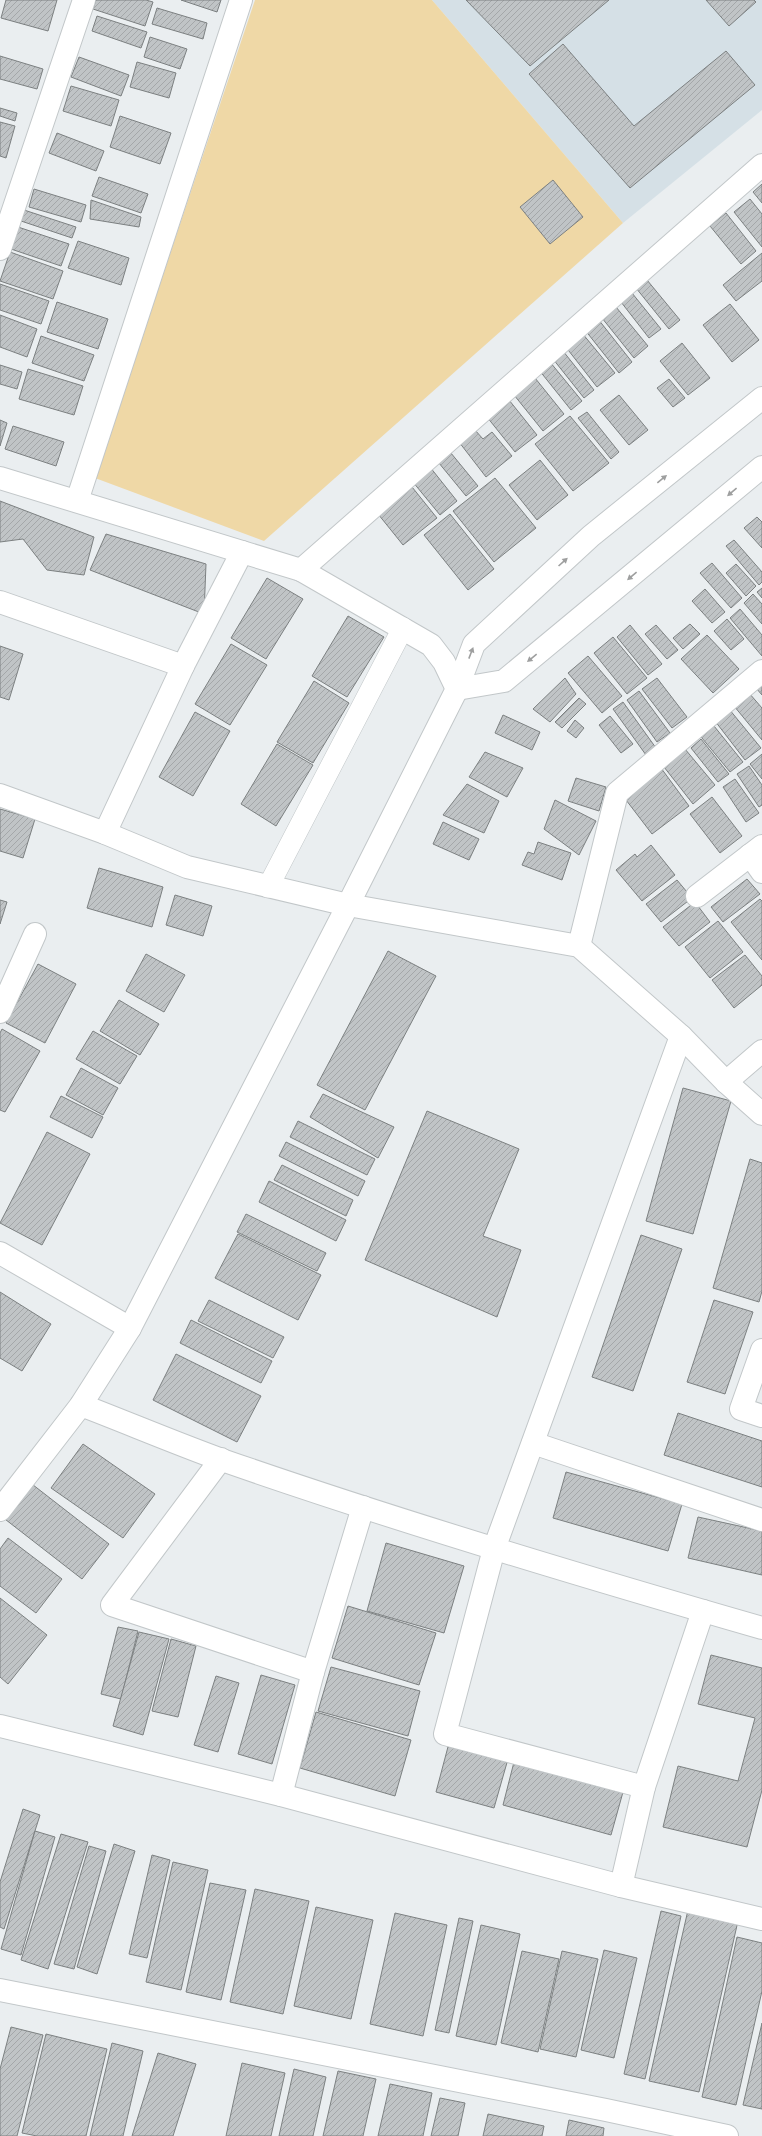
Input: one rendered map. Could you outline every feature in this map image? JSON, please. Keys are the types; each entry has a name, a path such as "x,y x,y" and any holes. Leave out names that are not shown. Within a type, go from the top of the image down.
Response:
{"street":[{"path":"0,249 84,0"},
{"path":"77,501 241,0"},
{"path":"301,570 762,165"},
{"path":"0,1510 82,1405 130,1328 348,905 457,689 474,644 591,536 762,398"},
{"path":"457,689 504,681 762,467"},
{"path":"0,478 301,570 431,645 444,662 457,689"},
{"path":"105,832 183,666 242,552"},
{"path":"0,602 183,666"},
{"path":"579,946 617,794 762,671"},
{"path":"0,795 105,832 187,867 348,905 579,946 682,1036 726,1082 762,1114"},
{"path":"697,896 758,858"},
{"path":"0,1012 35,934"},
{"path":"644,1787 445,1734 494,1549 682,1036"},
{"path":"726,1082 762,1051"},
{"path":"0,1253 130,1328"},
{"path":"762,1350 741,1409 762,1416"},
{"path":"82,1405 221,1459 363,1507 494,1549 762,1628"},
{"path":"533,1443 762,1520"},
{"path":"221,1459 112,1605 312,1672"},
{"path":"281,1795 312,1672 363,1507"},
{"path":"621,1886 644,1787 703,1611"},
{"path":"0,1726 281,1795 621,1886 762,1919"},
{"path":"0,1990 606,2110 728,2136"}],"lane":[{"path":"268,887 402,628"}],"shaded area":[{"path":"255,0 432,0 623,223 264,541 95,478"},
{"path":"432,0 762,0 762,110 623,223"}],"building":[{"path":"6,0 57,0 48,31 1,18"},
{"path":"96,0 146,0 153,2 145,26 93,9"},
{"path":"181,0 221,0 217,12"},
{"path":"466,0 609,0 530,66"},
{"path":"706,0 754,0 756,2 729,26"},
{"path":"157,8 207,23 203,39 152,24"},
{"path":"97,16 147,32 141,48 92,31"},
{"path":"150,37 187,49 180,69 144,57"},
{"path":"563,44 634,126 726,51 755,85 630,188 529,74"},
{"path":"0,56 43,69 37,89 0,79"},
{"path":"79,57 129,75 121,96 71,77"},
{"path":"137,62 176,73 169,98 130,87"},
{"path":"71,86 119,100 111,126 63,111"},
{"path":"0,108 17,113 15,121 0,116"},
{"path":"120,116 171,133 160,164 110,147"},
{"path":"0,122 15,126 6,158 0,156"},
{"path":"57,133 104,151 96,171 49,153"},
{"path":"99,177 148,194 141,213 92,196"},
{"path":"553,180 583,217 550,244 520,207"},
{"path":"762,184 762,203 753,192"},
{"path":"34,189 86,205 81,222 29,207"},
{"path":"750,199 762,214 762,247 734,212"},
{"path":"91,200 141,217 139,227 90,219"},
{"path":"24,210 76,227 72,238 21,221"},
{"path":"726,213 756,251 741,264 710,226"},
{"path":"18,227 69,244 61,266 11,249"},
{"path":"78,241 129,258 121,285 68,268"},
{"path":"10,252 63,271 53,299 0,281"},
{"path":"762,253 762,281 736,301 723,285"},
{"path":"647,280 680,320 669,329 636,288"},
{"path":"0,284 49,301 41,324 0,310"},
{"path":"632,293 661,329 649,338 621,302"},
{"path":"57,302 108,319 98,349 47,332"},
{"path":"730,304 759,340 732,362 703,325"},
{"path":"616,307 648,346 634,358 602,318"},
{"path":"0,315 37,329 27,357 0,347"},
{"path":"598,319 632,362 619,373 585,330"},
{"path":"582,333 615,373 597,387 565,346"},
{"path":"41,336 94,355 84,381 32,363"},
{"path":"682,343 710,378 688,395 660,361"},
{"path":"563,351 594,390 584,398 553,359"},
{"path":"550,362 582,401 571,410 539,370"},
{"path":"0,365 22,372 17,389 0,384"},
{"path":"28,369 83,386 74,415 19,399"},
{"path":"531,373 564,414 543,431 510,390"},
{"path":"669,379 685,398 673,407 657,388"},
{"path":"619,395 648,430 629,445 600,410"},
{"path":"509,400 537,435 515,452 487,417"},
{"path":"587,412 619,452 611,459 578,418"},
{"path":"570,416 609,463 573,491 535,444"},
{"path":"0,420 7,423 0,446"},
{"path":"13,426 64,442 56,466 5,449"},
{"path":"475,430 483,439 492,432 512,456 486,477 459,442"},
{"path":"446,447 478,486 466,496 434,457"},
{"path":"540,460 568,495 537,520 509,485"},
{"path":"426,462 457,501 440,515 408,476"},
{"path":"495,478 536,528 494,562 453,511"},
{"path":"408,482 437,518 403,545 374,509"},
{"path":"0,501 94,537 84,575 47,570 23,539 0,542"},
{"path":"450,514 494,569 468,590 424,535"},
{"path":"757,517 762,522 762,548 744,528"},
{"path":"106,534 206,564 204,614 90,570"},
{"path":"734,540 762,572 762,582 759,585 726,546"},
{"path":"712,563 742,598 731,608 700,573"},
{"path":"736,564 756,586 746,596 726,573"},
{"path":"267,578 303,599 266,659 231,638"},
{"path":"762,588 762,598 757,592"},
{"path":"705,589 725,612 712,623 692,601"},
{"path":"753,594 762,604 762,624 744,603"},
{"path":"740,609 762,635 762,656 730,618"},
{"path":"348,616 384,637 347,697 312,676"},
{"path":"727,619 744,639 731,650 714,631"},
{"path":"690,624 700,634 683,649 673,638"},
{"path":"630,625 662,664 648,675 617,637"},
{"path":"656,625 678,650 667,659 645,634"},
{"path":"707,635 739,669 713,693 681,659"},
{"path":"613,637 647,678 627,694 594,653"},
{"path":"231,644 267,665 230,725 195,704"},
{"path":"0,646 23,654 9,700 0,697"},
{"path":"588,656 622,696 602,713 568,673"},
{"path":"565,678 576,694 550,722 533,709"},
{"path":"657,678 687,717 672,728 642,689"},
{"path":"314,681 349,703 313,763 277,742"},
{"path":"762,683 762,695 756,688"},
{"path":"639,691 670,733 657,742 627,700"},
{"path":"749,693 762,708 762,740 734,706"},
{"path":"579,698 586,704 562,728 555,722"},
{"path":"623,702 656,748 646,755 613,709"},
{"path":"729,709 761,748 745,760 715,721"},
{"path":"195,712 230,731 193,796 159,777"},
{"path":"503,715 540,732 532,750 495,733"},
{"path":"610,716 633,744 621,753 599,725"},
{"path":"575,720 584,728 576,738 567,731"},
{"path":"710,721 743,762 730,772 697,732"},
{"path":"701,739 729,774 718,782 691,748"},
{"path":"277,744 313,765 276,826 241,804"},
{"path":"685,749 715,785 693,804 664,767"},
{"path":"485,752 523,768 507,797 469,777"},
{"path":"762,754 762,779 750,764"},
{"path":"749,766 762,785 762,805 759,807 737,774"},
{"path":"661,768 689,806 652,834 623,796"},
{"path":"576,778 606,787 599,811 568,801"},
{"path":"735,779 759,813 746,822 723,787"},
{"path":"467,784 499,801 484,833 443,815"},
{"path":"712,797 742,836 720,853 690,814"},
{"path":"555,800 596,821 579,855 544,829"},
{"path":"0,809 35,819 23,858 0,851"},
{"path":"443,822 479,839 469,860 433,844"},
{"path":"538,842 571,853 562,880 522,865 528,852 534,854"},
{"path":"651,845 675,875 642,901 616,870 635,854 637,857"},
{"path":"99,868 163,887 152,927 87,908"},
{"path":"747,879 760,894 723,922 711,907"},
{"path":"677,880 692,898 661,922 646,904"},
{"path":"175,895 212,906 203,936 166,925"},
{"path":"760,899 762,901 762,960 731,922"},
{"path":"0,900 7,902 0,924"},
{"path":"695,902 710,922 679,946 663,927"},
{"path":"718,921 743,952 710,978 685,947"},
{"path":"388,951 436,976 365,1110 317,1085"},
{"path":"146,954 185,975 164,1012 126,991"},
{"path":"745,955 762,976 762,985 734,1008 712,980"},
{"path":"38,964 76,984 45,1043 6,1023"},
{"path":"119,1000 159,1024 140,1055 100,1031"},
{"path":"2,1029 40,1051 5,1112 0,1110 0,1033"},
{"path":"93,1031 137,1056 120,1084 76,1059"},
{"path":"81,1068 118,1088 103,1115 66,1095"},
{"path":"683,1088 731,1101 693,1234 646,1221"},
{"path":"323,1094 394,1127 378,1158 310,1117"},
{"path":"61,1096 103,1117 92,1138 50,1117"},
{"path":"427,1111 519,1149 483,1236 521,1250 497,1317 365,1260"},
{"path":"298,1121 375,1159 367,1175 290,1137"},
{"path":"47,1132 90,1154 42,1245 0,1223"},
{"path":"286,1142 365,1181 358,1196 279,1156"},
{"path":"750,1159 762,1163 762,1291 759,1302 713,1288"},
{"path":"282,1165 353,1200 346,1216 274,1180"},
{"path":"269,1181 346,1220 336,1241 259,1202"},
{"path":"246,1214 326,1253 317,1271 237,1232"},
{"path":"238,1234 321,1275 298,1320 215,1278"},
{"path":"641,1235 682,1249 633,1391 592,1377"},
{"path":"0,1292 51,1324 22,1371 0,1358"},
{"path":"209,1300 284,1337 273,1358 198,1321"},
{"path":"714,1300 753,1312 725,1394 687,1382"},
{"path":"191,1320 272,1361 261,1383 180,1343"},
{"path":"176,1354 261,1396 237,1442 153,1400"},
{"path":"678,1413 762,1441 762,1487 664,1455"},
{"path":"83,1444 155,1494 123,1538 51,1488"},
{"path":"566,1472 682,1504 668,1551 553,1518"},
{"path":"28,1481 109,1544 82,1579 1,1516"},
{"path":"698,1517 762,1531 762,1575 688,1558"},
{"path":"8,1538 62,1579 36,1613 0,1586 0,1549"},
{"path":"386,1543 464,1566 444,1633 367,1611"},
{"path":"0,1598 47,1635 8,1684 0,1677"},
{"path":"348,1606 436,1633 419,1685 332,1658"},
{"path":"118,1627 138,1631 121,1699 101,1694"},
{"path":"139,1632 169,1639 143,1735 113,1726"},
{"path":"171,1639 196,1646 178,1717 152,1711"},
{"path":"711,1655 762,1668 762,1790 747,1847 663,1827 678,1766 738,1781 755,1718 698,1704"},
{"path":"331,1667 420,1691 408,1736 318,1711"},
{"path":"261,1675 295,1685 272,1764 238,1754"},
{"path":"216,1676 239,1683 218,1752 194,1745"},
{"path":"316,1712 411,1740 395,1796 300,1768"},
{"path":"449,1743 508,1759 494,1808 436,1792"},
{"path":"514,1762 623,1792 611,1835 503,1805"},
{"path":"23,1809 40,1815 4,1929 0,1927 0,1882"},
{"path":"35,1831 55,1837 21,1955 1,1949"},
{"path":"61,1834 88,1842 48,1969 21,1960"},
{"path":"114,1844 135,1851 97,1974 77,1967"},
{"path":"89,1846 106,1851 74,1969 54,1964"},
{"path":"152,1855 170,1860 147,1958 129,1954"},
{"path":"173,1862 208,1870 181,1990 146,1982"},
{"path":"210,1883 246,1890 221,2000 186,1992"},
{"path":"255,1889 309,1901 283,2014 230,2002"},
{"path":"316,1907 373,1920 351,2019 294,2006"},
{"path":"688,1910 738,1921 699,2092 649,2081"},
{"path":"661,1911 681,1916 645,2079 624,2074"},
{"path":"395,1913 447,1925 423,2036 370,2024"},
{"path":"459,1918 473,1921 449,2033 435,2030"},
{"path":"481,1925 520,1934 496,2045 456,2036"},
{"path":"737,1937 762,1943 762,1991 736,2105 702,2097"},
{"path":"604,1950 637,1958 614,2058 581,2050"},
{"path":"522,1951 559,1959 538,2052 501,2043"},
{"path":"562,1951 598,1959 576,2057 540,2049"},
{"path":"762,2023 762,2109 743,2105"},
{"path":"11,2027 43,2035 17,2136 0,2136 0,2069"},
{"path":"46,2034 107,2049 86,2136 37,2136 22,2133"},
{"path":"112,2043 143,2051 123,2136 90,2136"},
{"path":"158,2053 196,2064 173,2136 132,2136"},
{"path":"242,2063 285,2073 271,2136 226,2136"},
{"path":"294,2069 326,2077 313,2136 279,2136"},
{"path":"338,2071 376,2079 363,2136 323,2136"},
{"path":"390,2084 432,2093 423,2136 378,2136"},
{"path":"440,2098 465,2103 458,2136 431,2136"},
{"path":"488,2114 544,2126 542,2136 483,2136"},
{"path":"569,2120 604,2128 603,2136 566,2136"}]}
